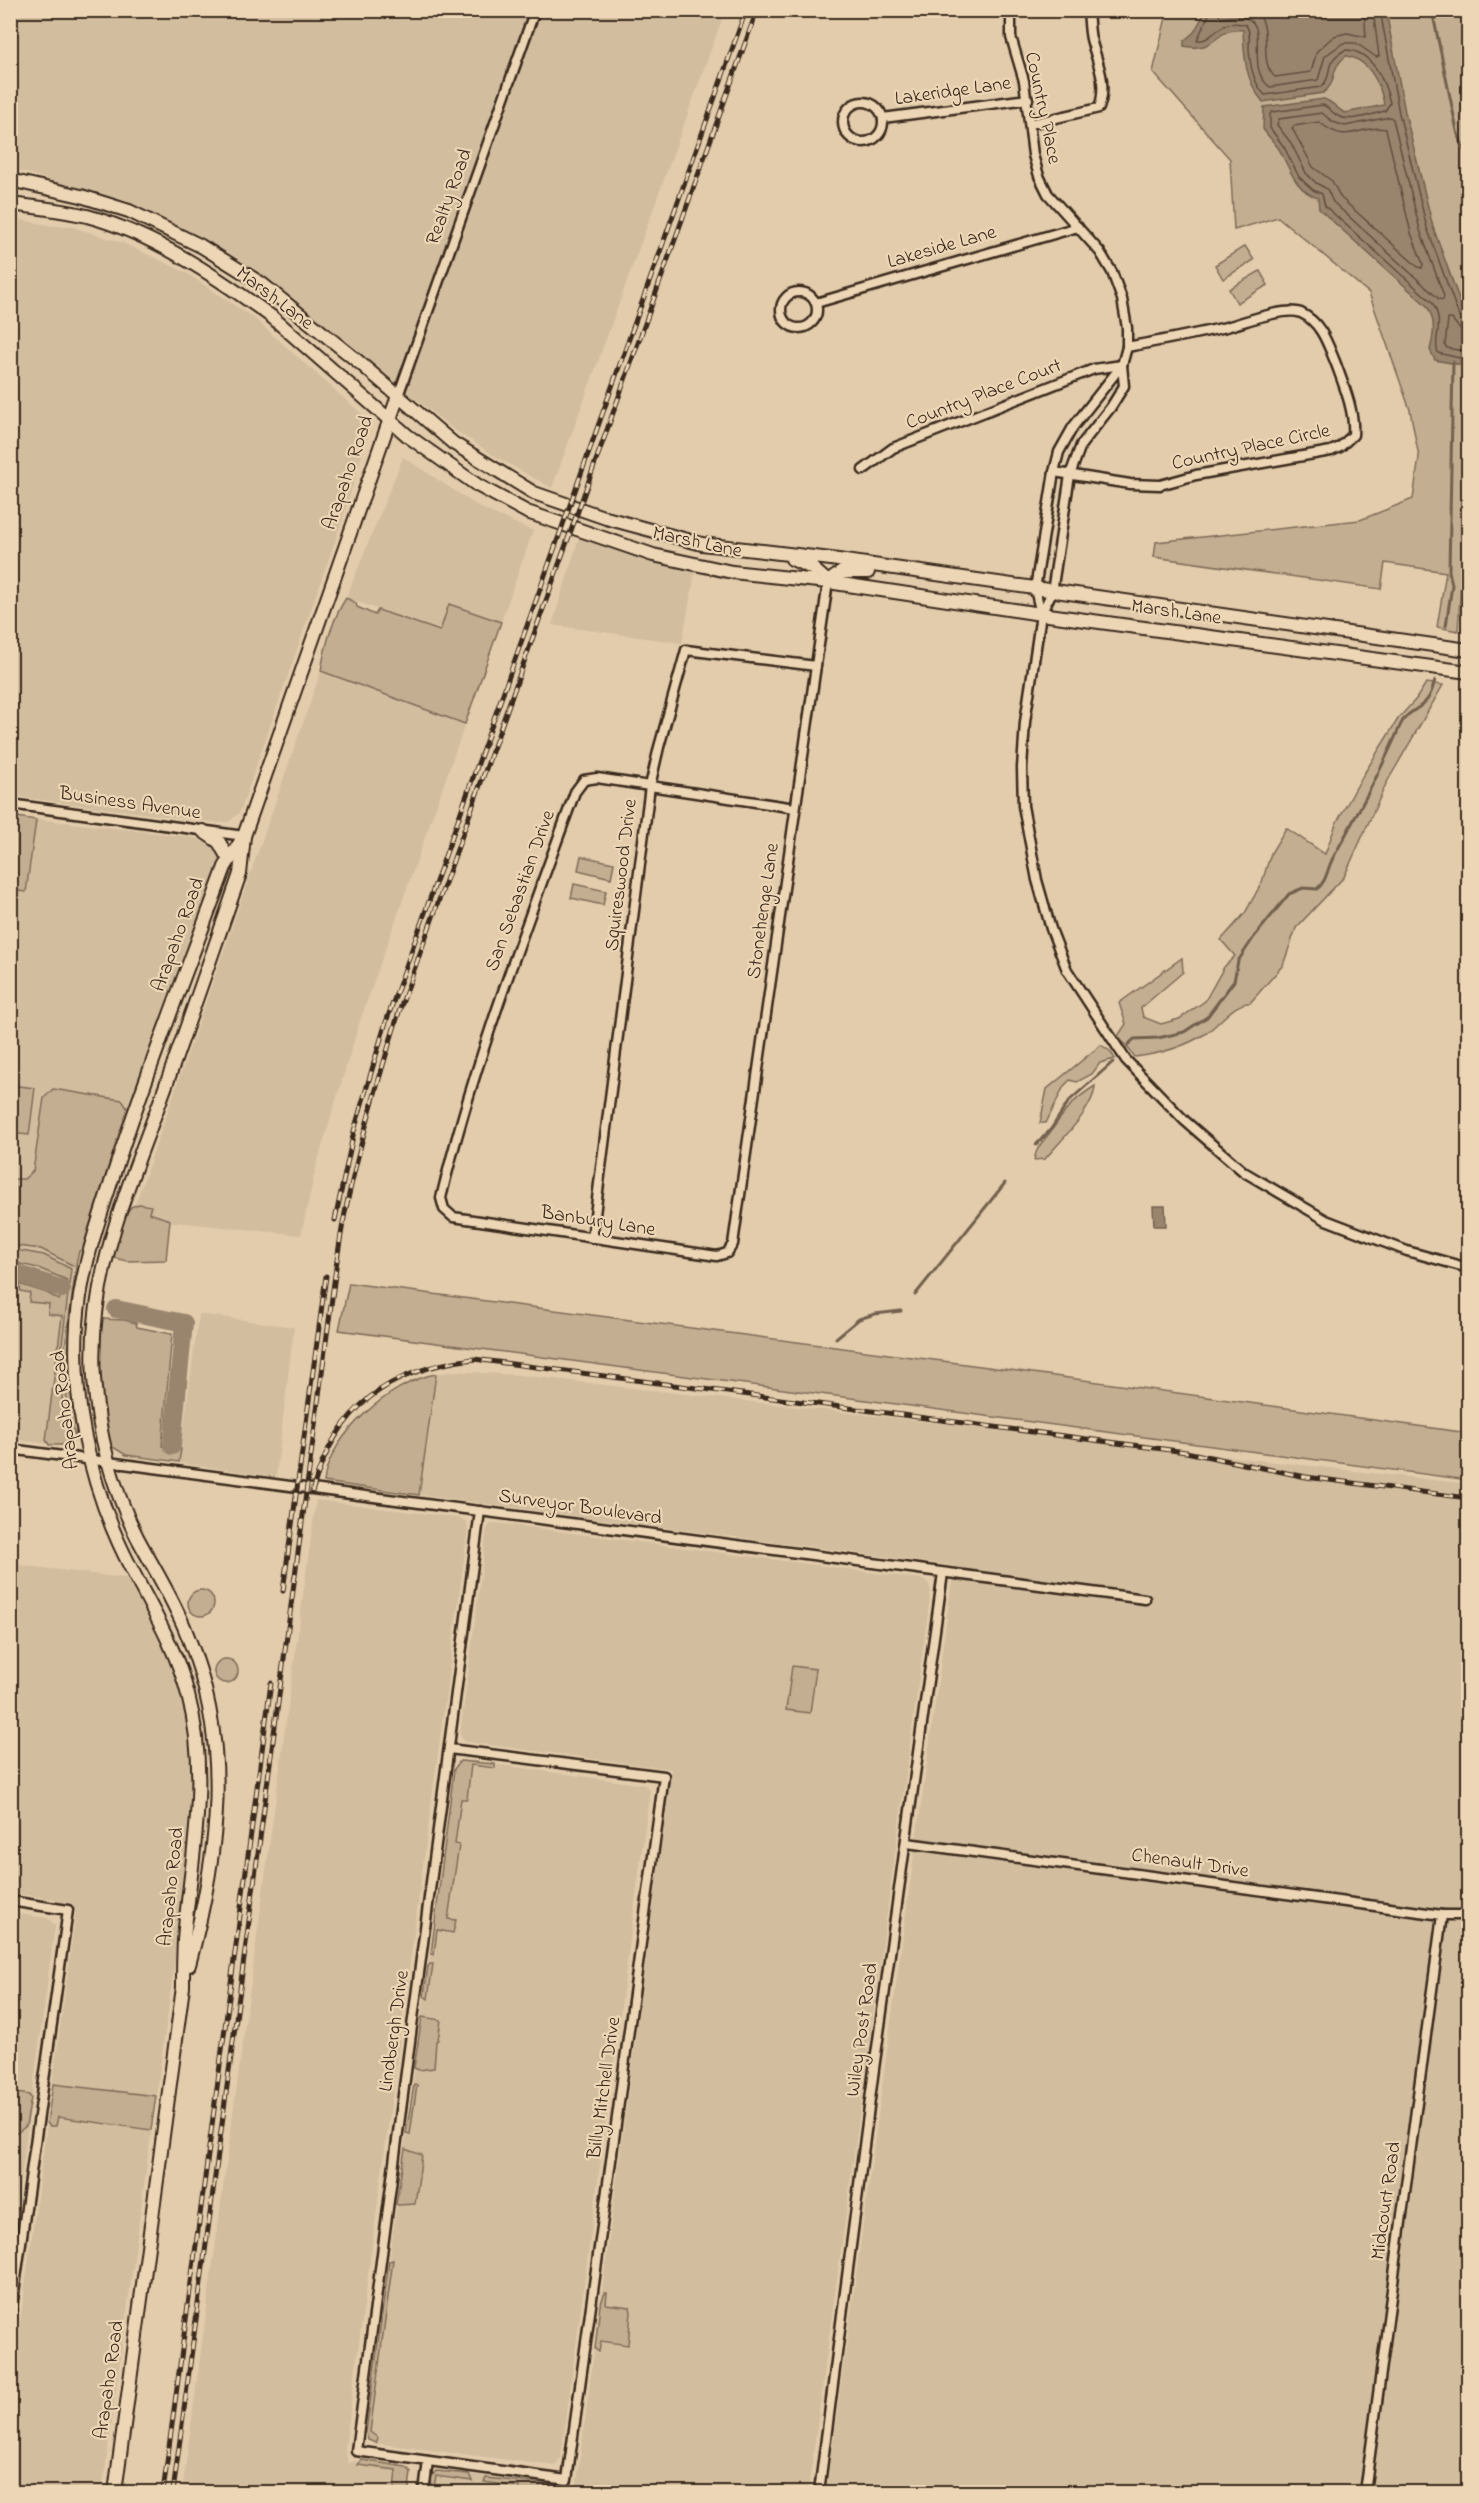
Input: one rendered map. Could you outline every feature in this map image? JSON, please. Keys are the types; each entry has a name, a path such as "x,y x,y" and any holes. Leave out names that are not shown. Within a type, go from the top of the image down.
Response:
{"main road":[{"name":"Marsh Lane","path":"10,180 81,196 129,211 201,246 262,284 453,443 534,493 606,518 702,544 890,568 1468,650"},
{"name":"Marsh Lane","path":"10,204 87,216 120,227 170,252 272,317 418,444 477,485 527,512 642,551 697,566 732,572 828,582 1041,614 1468,672"},
{"name":"Arapaho Road","path":"114,2493 183,1986 184,1931 196,1842 200,1784 198,1743 180,1667 161,1622 119,1543 97,1486 90,1460 78,1370 77,1324 82,1281 93,1238 141,1090 229,860 244,836 388,419 398,396"},
{"path":"780,553 812,568 828,582 847,571 884,573 890,568"},
{"path":"203,831 219,842 229,860"},
{"name":"Arapaho Road","path":"183,1986 198,1929 213,1855 218,1778 214,1736 197,1661 172,1601 121,1502 108,1463 97,1411 93,1376 96,1308 104,1262 124,1198 240,874 244,836"},
{"path":"180,1667 197,1661"}],"street":[{"name":"Realty Road","path":"398,396 535,10"},
{"name":"Country Place","path":"1011,10 1011,37 1028,99 1033,155 1044,185 1056,203 1100,252 1116,281 1122,299 1127,347 1122,365 1124,386 1081,445 1071,475 1052,592 1041,614"},
{"path":"1030,124 1099,108 1103,98 1103,84 1090,36 1088,10"},
{"name":"Lakeridge Lane","path":"883,118 1028,99"},
{"name":"Lakeridge Lane","path":"861,102 871,103 879,109 883,118 883,128 870,142 860,143 851,139 845,132 843,122 845,112 852,105 861,102"},
{"name":"Lakeside Lane","path":"816,303 1078,226"},
{"path":"799,291 809,295 816,303 818,314 813,323 804,329 793,328 784,322 780,313 782,302 789,294 799,291"},
{"name":"Country Place Circle","path":"1054,472 1130,484 1160,485 1196,475 1332,451 1353,435 1351,411 1328,344 1321,329 1311,318 1299,312 1278,313 1222,328 1127,347"},
{"name":"Country Place","path":"1035,589 1054,472 1066,436 1122,365"},
{"name":"Country Place Court","path":"863,470 893,448 1094,369 1122,365"},
{"name":"Stonehenge Lane","path":"733,1244 828,582"},
{"path":"1035,589 1041,614 1025,722 1022,768 1023,806 1037,880 1051,929 1067,970 1102,1025 1149,1086 1244,1172 1326,1220 1407,1251 1468,1268"},
{"name":"Squireswood Drive","path":"592,1238 650,786 658,747 686,650 816,666"},
{"name":"San Sebastian Drive","path":"453,1217 444,1209 441,1198 460,1120 490,1026 575,792 584,780 597,778 795,808"},
{"name":"Business Avenue","path":"10,804 244,836"},
{"name":"Banbury Lane","path":"453,1217 717,1256 727,1253 733,1244"},
{"name":"Surveyor Boulevard","path":"10,1449 1145,1599"},
{"name":"Lindbergh Drive","path":"428,2461 356,2451 480,1511"},
{"name":"Wiley Post Road","path":"819,2493 943,1573"},
{"name":"Billy Mitchell Drive","path":"428,2461 567,2480 664,1776 449,1749"},
{"name":"Chenault Drive","path":"907,1842 1442,1915 1468,1915"},
{"path":"10,1901 68,1910 10,2321"},
{"name":"Midcourt Road","path":"1365,2493 1442,1915"},
{"path":"424,2493 428,2461"}],"shaded area":[{"path":"1203,10 1468,11 1468,485 1458,631 1437,627 1446,572 1385,563 1381,589 1154,557 1156,542 1360,520 1413,499 1419,457 1410,410 1369,293 1278,217 1234,230 1230,159 1153,72 1167,13 1202,14"},
{"path":"10,11 725,11 552,488 498,458 453,429 283,292 242,262 201,238 136,207 11,168"},
{"path":"11,218 72,227 123,243 185,272 255,319 365,417 368,435 342,521 240,812 230,821 219,823 11,796"},
{"path":"1245,246 1254,260 1223,279 1215,265"},
{"path":"1260,271 1268,285 1237,303 1229,289"},
{"path":"403,457 481,508 533,531 501,622 450,604 440,631 346,598"},
{"path":"579,538 644,559 695,572 682,643 552,625"},
{"path":"346,598 356,603 357,607 375,615 378,610 440,631 449,604 501,622 465,724 321,671 330,633"},
{"path":"321,671 465,724 360,1021 317,1163 301,1235 165,1221 134,1208"},
{"path":"1426,683 1443,685 1386,784 1344,877 1296,928 1283,965 1250,1003 1232,1010 1205,1034 1171,1049 1135,1057 1118,1036 1126,1024 1119,1003 1182,958 1183,972 1141,1008 1143,1017 1161,1024 1179,1019 1205,1001 1224,967 1235,956 1221,940 1245,913 1262,882 1271,853 1286,828 1325,854 1336,824 1362,777 1398,719 1416,699"},
{"path":"10,816 192,837 207,842 217,852 220,863 220,874 86,1246 71,1380 76,1430 74,1442 62,1446 11,1439"},
{"path":"11,816 36,820 26,892 11,890"},
{"path":"581,856 614,863 611,878 578,870"},
{"path":"574,884 606,891 603,905 571,898"},
{"path":"1101,1045 1110,1051 1115,1059 1100,1063 1092,1074 1077,1082 1070,1080 1064,1086 1046,1123 1040,1123 1047,1089"},
{"path":"11,1085 35,1088 29,1135 11,1133"},
{"path":"1095,1086 1089,1105 1075,1124 1045,1159 1034,1160 1038,1148 1066,1111"},
{"path":"53,1089 122,1100 129,1111 85,1249 79,1251 76,1264 80,1270 71,1380 75,1437 67,1409 65,1346 76,1267 41,1249 11,1245 11,1179 24,1179 33,1171 44,1098"},
{"path":"139,1204 151,1206 149,1213 170,1220 166,1260 127,1261 114,1258 113,1253 127,1212 131,1207"},
{"path":"10,1249 44,1255 71,1269 60,1361 63,1414 70,1438 65,1442 67,1445 49,1445 46,1440 62,1316 48,1314 49,1304 29,1302 30,1293 21,1291 19,1284 47,1293 59,1300 67,1280 38,1268 11,1262"},
{"path":"349,1283 1468,1433 1468,1480 339,1330"},
{"path":"199,1314 294,1327 276,1477 179,1463"},
{"path":"101,1319 124,1320 136,1323 137,1327 172,1334 162,1446 181,1449 179,1462 126,1455 111,1446 100,1400"},
{"path":"455,1371 519,1375 1468,1484 1468,2492 826,2492 954,1566 419,1495 436,1374"},
{"path":"436,1374 419,1495 324,1482 328,1464 337,1447 365,1413 400,1387"},
{"path":"316,1500 460,1518 467,1522 468,1529 345,2448 348,2463 361,2460 410,2468 412,2473 409,2492 182,2492"},
{"path":"491,1524 921,1579 928,1583 931,1590 808,2492 428,2492 430,2479 437,2470 576,2488 671,1769 466,1742 462,1739 460,1734 487,1529"},
{"path":"11,1564 133,1579 167,1645 184,1696 194,1763 194,1802 180,1923 102,2492 11,2492 11,2390 76,1910 54,1899 11,1893"},
{"path":"201,1590 210,1594 214,1603 210,1612 201,1616 192,1612 188,1603 192,1594"},
{"path":"221,1659 231,1659 238,1666 238,1676 231,1683 221,1683 214,1676 214,1666"},
{"path":"792,1666 816,1669 810,1713 786,1710"},
{"path":"458,1761 645,1785 650,1790 561,2458 556,2466 373,2443 366,2437 454,1772"},
{"path":"460,1761 495,1764 495,1768 471,1765 467,1799 461,1799 455,1844 459,1845 448,1919 456,1920 453,1933 437,1930 434,1955 431,1954 454,1769"},
{"path":"11,1913 48,1918 55,1926 11,2252"},
{"path":"430,1964 433,1964 428,1999 424,1996"},
{"path":"422,2017 441,2020 436,2041 434,2068 419,2070 414,2068"},
{"path":"53,2084 156,2096 151,2130 58,2117 56,2126 50,2126 47,2123"},
{"path":"414,2085 417,2085 410,2134 406,2133"},
{"path":"11,2092 29,2095 31,2098 26,2126 17,2133 11,2132"},
{"path":"405,2149 422,2155 415,2204 398,2205 396,2204"},
{"path":"393,2260 370,2432 378,2438 376,2443 368,2440 366,2432 389,2261"},
{"path":"607,2293 606,2304 630,2307 628,2345 601,2341 599,2352 595,2349 600,2305"},
{"path":"362,2460 406,2467 411,2472 409,2489 405,2492 394,2490 396,2470 358,2465"},
{"path":"436,2471 469,2474 472,2481 436,2476 433,2492 428,2492 431,2477"},
{"path":"486,2478 551,2485 557,2492 519,2492 519,2487 484,2482"}],"water":[{"path":"1206,11 1386,11 1405,112 1433,227 1468,324 1468,366 1435,360 1430,350 1433,322 1427,306 1319,209 1318,198 1303,190 1298,184 1279,149 1263,129 1264,107 1324,99 1345,113 1384,105 1377,81 1372,74 1361,62 1346,56 1340,61 1331,84 1323,93 1263,102 1249,77 1243,30 1226,32 1204,46 1184,46 1184,41 1194,32"},
{"path":"1153,1206 1165,1206 1166,1226 1154,1226"}],"waterway":[{"path":"1432,10 1457,131 1468,160"},
{"path":"1446,626 1452,585 1449,571 1453,362"},
{"path":"1128,1045 1134,1039 1158,1038 1184,1032 1207,1017 1234,981 1238,961 1254,937 1289,894 1303,888 1317,889 1320,886 1377,776 1402,721 1428,699 1435,680"},
{"path":"1036,1145 1051,1129 1069,1101 1113,1062"},
{"path":"915,1295 1005,1183"},
{"path":"10,1271 62,1289"},
{"path":"116,1309 184,1323 172,1446"},
{"path":"836,1338 859,1319 875,1314 901,1311"}],"railway":[{"path":"335,1220 354,1131 385,1025 746,10"},
{"path":"173,2492 335,1272 351,1183 399,1012 757,10"},
{"path":"283,1591 326,1276"},
{"path":"312,1492 322,1462 335,1437 351,1415 370,1397 391,1383 416,1372 443,1364 474,1359 1186,1452 1306,1477 1468,1498"},
{"path":"163,2492 271,1683"}]}
